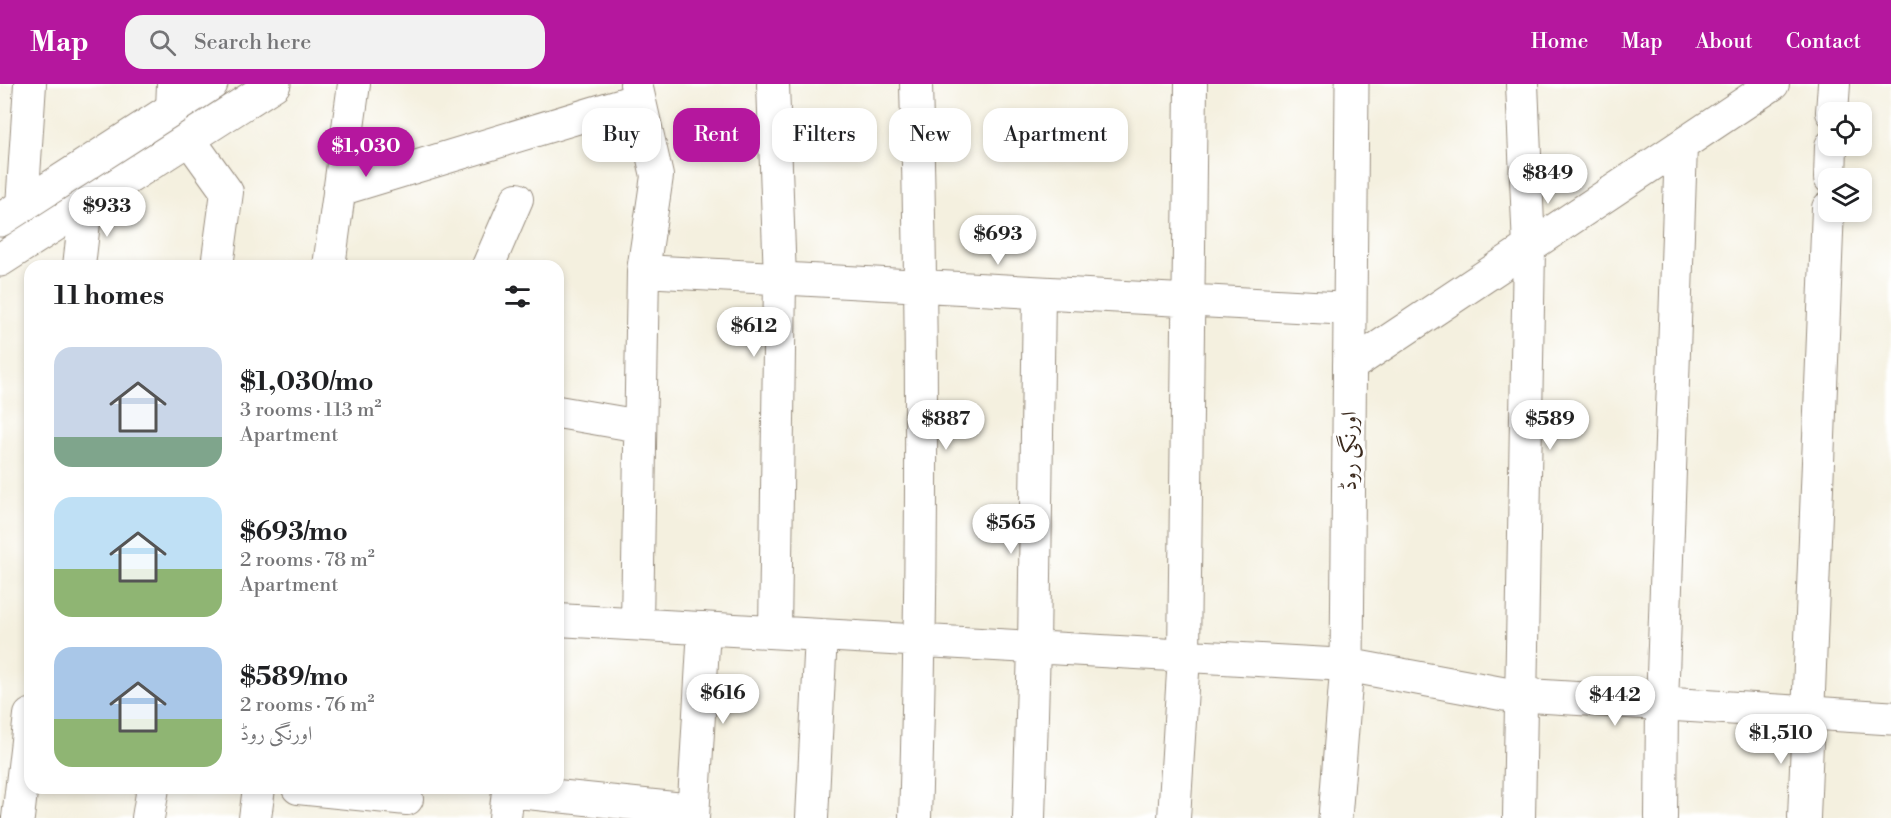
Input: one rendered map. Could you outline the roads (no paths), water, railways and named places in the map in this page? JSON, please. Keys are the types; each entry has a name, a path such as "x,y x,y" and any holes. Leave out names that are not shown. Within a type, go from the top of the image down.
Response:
{"main road":[{"path":"11,213 173,97 212,84"},
{"path":"0,260 274,84"},
{"name":"اورنگی روڈ","path":"1335,818 1347,665 1352,84"},
{"path":"1347,665 1504,694 1891,718"}],"street":[{"path":"11,213 30,84"},
{"path":"330,260 354,84"},
{"path":"773,84 780,279 775,632"},
{"path":"915,818 921,641 922,286 916,84"},
{"path":"1174,818 1184,656 1191,84"},
{"path":"1519,818 1529,248 1522,84"},
{"path":"1349,366 1773,84"},
{"path":"1833,102 1834,84"},
{"path":"339,190 638,92 657,176 643,271 637,624"},
{"path":"189,139 226,192 218,260"},
{"path":"1661,818 1662,705 1681,146"},
{"path":"491,260 517,200"},
{"path":"80,260 86,205"},
{"path":"1804,818 1827,222"},
{"path":"643,271 1350,309"},
{"path":"1029,818 1039,292"},
{"path":"564,413 640,426"},
{"path":"564,620 1347,665"},
{"path":"539,794 693,814 704,628"},
{"path":"812,818 821,635"},
{"path":"18,818 18,758 24,736"},
{"path":"148,818 152,794"},
{"path":"255,818 258,794"},
{"path":"344,794 406,802"},
{"path":"505,818 508,794"}]}
